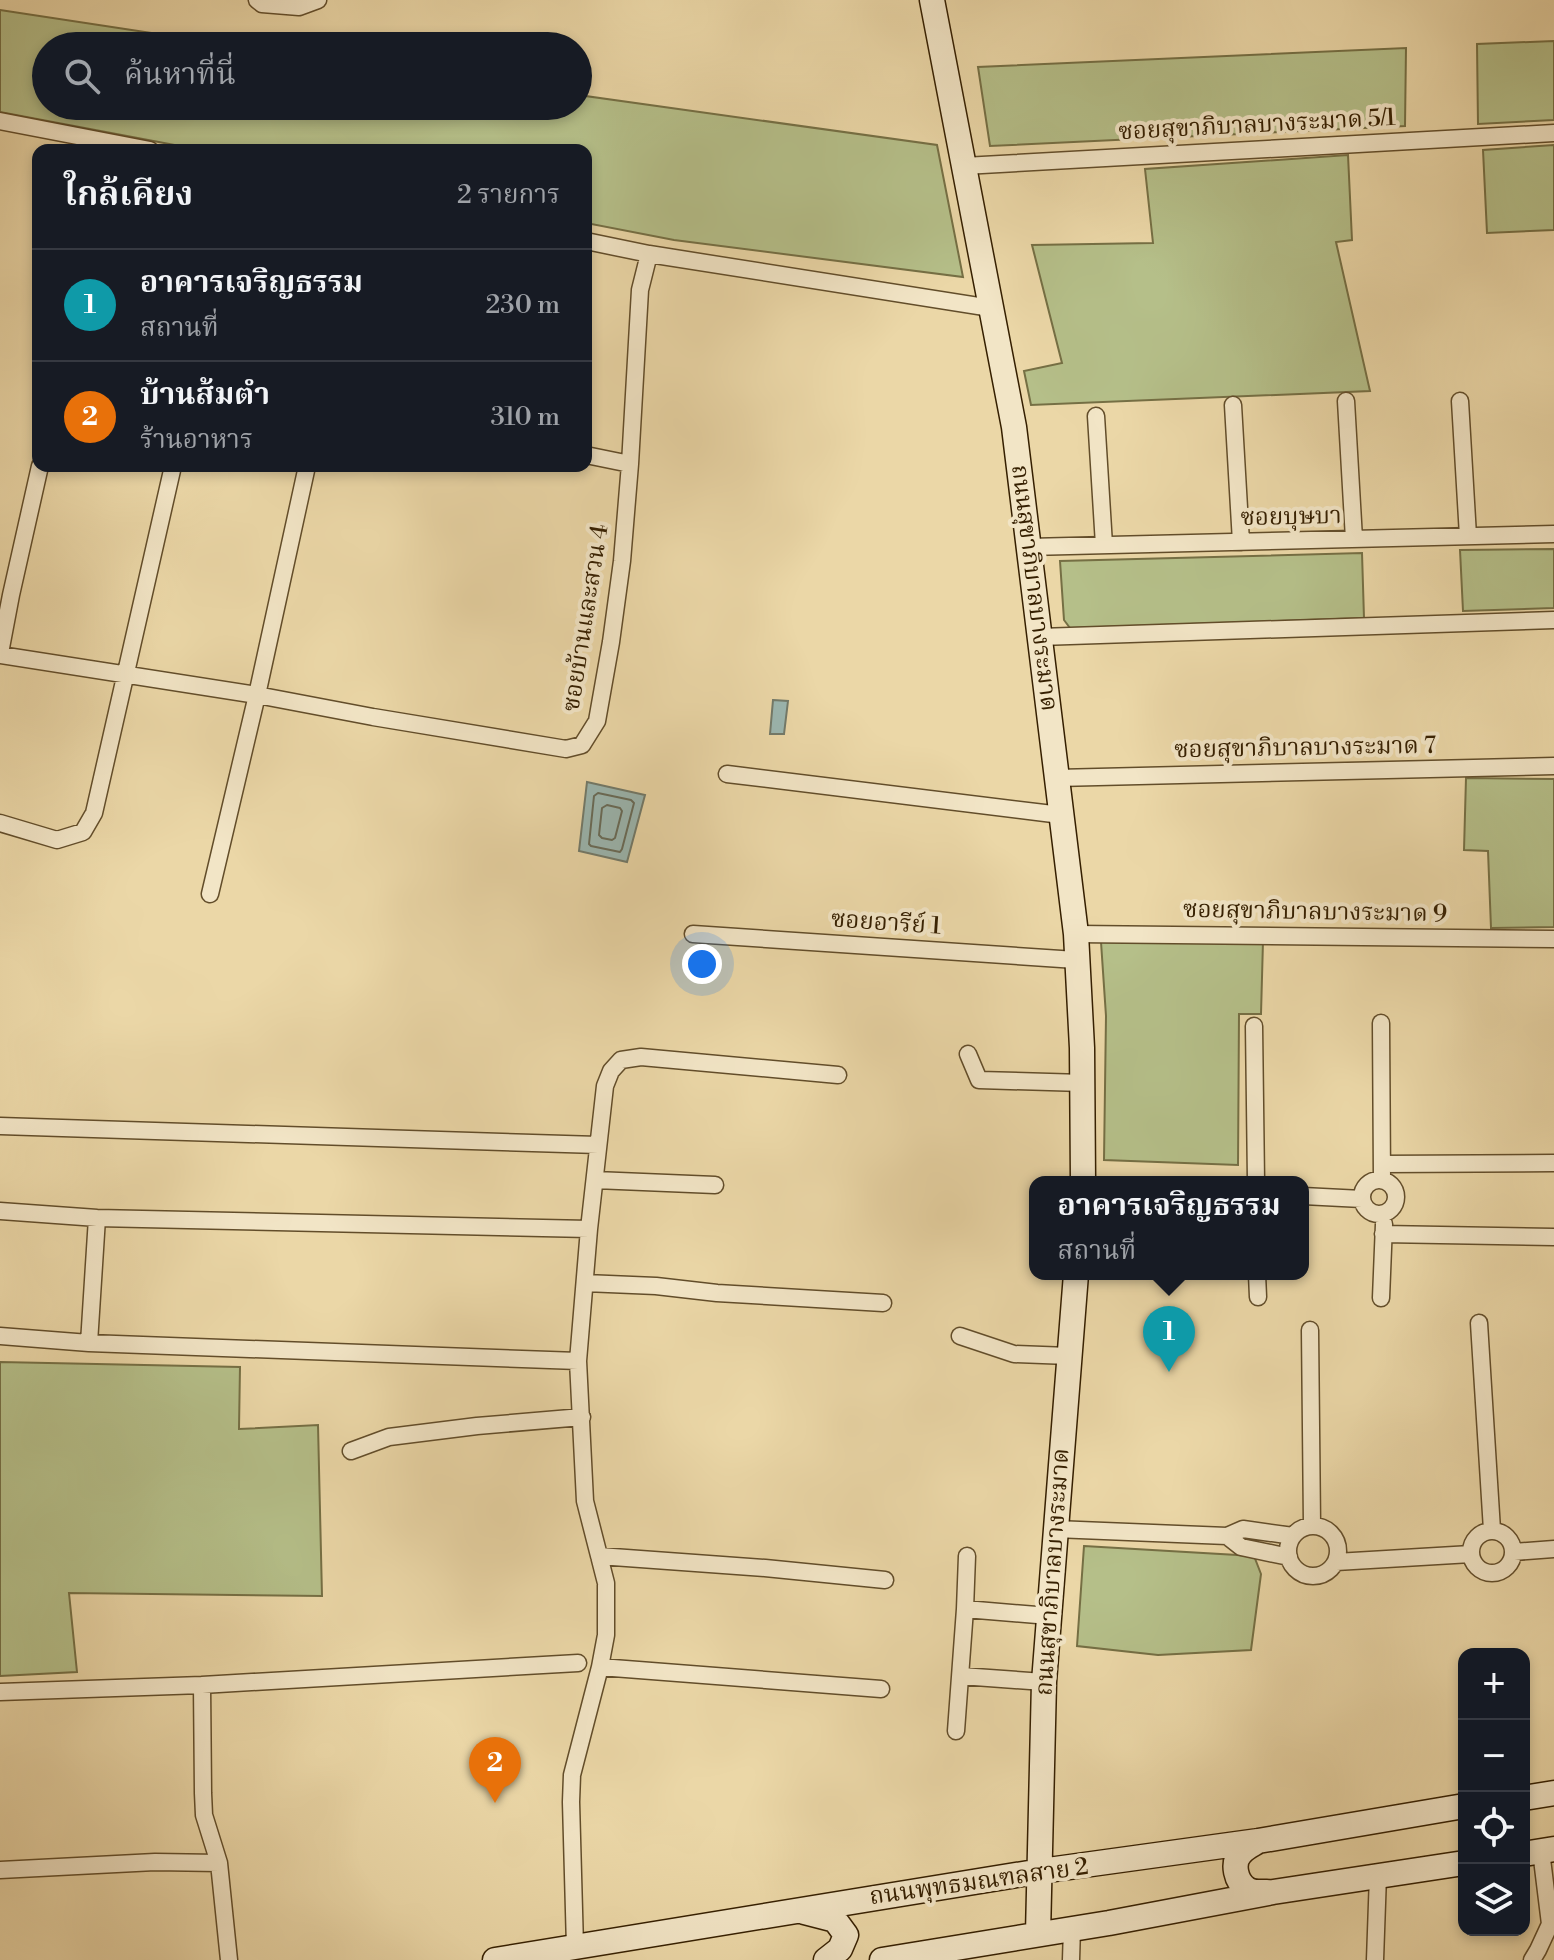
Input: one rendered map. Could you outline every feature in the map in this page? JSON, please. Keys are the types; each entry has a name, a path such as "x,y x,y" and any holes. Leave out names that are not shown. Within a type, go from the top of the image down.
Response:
{"main road":[{"name":"ถนนสุขาภิบาลบางระมาด","path":"932,0 1014,427 1076,934 1083,1083 1083,1176"},
{"name":"ถนนสุขาภิบาลบางระมาด","path":"1038,1934 1044,1682 1075,1280"},
{"path":"1530,1797 1554,1793"},
{"name":"ถนนพุทธมณฑลสาย 2","path":"495,1960 1458,1807"},
{"path":"1258,1841 1242,1852 1236,1861 1236,1870 1245,1888 1253,1892 1273,1892"},
{"path":"882,1960 1273,1892 1458,1864"},
{"path":"798,1910 835,1920 846,1935 840,1949 826,1960"}],"street":[{"path":"257,0 262,4 299,7 318,0"},
{"path":"0,121 119,144"},
{"name":"ซอยสุขาภิบาลบางระมาด 5/1","path":"964,166 1554,133"},
{"path":"592,242 991,308"},
{"name":"ซอยบ้านและสวน 4","path":"0,654 566,749 582,745 597,721 611,642 630,464 640,290 649,254"},
{"path":"1346,401 1354,539"},
{"path":"1460,401 1468,536"},
{"path":"1233,405 1241,542"},
{"path":"1096,416 1104,545"},
{"path":"592,456 630,464"},
{"path":"0,654 39,472"},
{"path":"0,823 57,840 83,832 94,813 172,472"},
{"path":"210,894 306,472"},
{"name":"ซอยบุษบา","path":"1029,547 1554,534"},
{"path":"1040,637 1554,620"},
{"name":"ซอยสุขาภิบาลบางระมาด 7","path":"1057,778 1554,766"},
{"path":"727,774 1061,815"},
{"name":"ซอยอารีย์ 1","path":"693,934 1076,960"},
{"name":"ซอยสุขาภิบาลบางระมาด 9","path":"1076,934 1554,939"},
{"path":"1381,1023 1382,1172 1377,1180 1367,1184 1362,1194 1367,1210 1372,1213 1384,1214 1393,1207 1396,1195 1382,1172"},
{"path":"1254,1026 1256,1176"},
{"path":"968,1054 979,1080 1083,1083"},
{"path":"575,1947 572,1775 606,1635 606,1583 585,1501 578,1361 605,1086 611,1071 621,1060 641,1057 838,1075"},
{"path":"0,1126 598,1145"},
{"path":"1382,1172 1554,1163"},
{"path":"595,1180 715,1185"},
{"path":"1309,1196 1362,1199"},
{"path":"0,1211 97,1218 589,1229"},
{"path":"1381,1298 1384,1214"},
{"path":"89,1343 97,1218"},
{"path":"1383,1234 1554,1237"},
{"path":"1257,1280 1258,1297"},
{"path":"585,1283 883,1303"},
{"path":"1479,1323 1492,1530"},
{"path":"1310,1330 1312,1525"},
{"path":"0,1336 89,1343 578,1361"},
{"path":"960,1336 1014,1354 1069,1356"},
{"path":"351,1451 389,1437 582,1417"},
{"path":"1312,1525 1321,1527 1334,1537 1338,1545 1336,1562 1325,1573 1310,1576 1297,1570 1289,1557 1293,1536 1301,1528 1312,1525"},
{"path":"1055,1529 1227,1536 1243,1529 1293,1536"},
{"path":"1492,1530 1507,1536 1514,1552 1508,1566 1493,1573 1478,1568 1471,1554 1474,1540 1492,1530"},
{"path":"1227,1536 1241,1547 1289,1557"},
{"path":"1514,1552 1554,1549"},
{"path":"1336,1562 1471,1554"},
{"path":"599,1556 885,1580"},
{"path":"956,1731 967,1556"},
{"path":"965,1609 1049,1616"},
{"path":"0,1692 202,1685 578,1663"},
{"path":"600,1667 881,1689"},
{"path":"961,1676 1044,1682"},
{"path":"202,1685 204,1815 219,1863 229,1960"},
{"path":"1532,1960 1550,1924 1540,1851"},
{"path":"0,1870 155,1862 219,1863"},
{"path":"1375,1960 1378,1875"},
{"path":"1071,1960 1072,1928"}],"green space":[{"path":"0,10 145,32 32,32 32,118 0,112"},
{"path":"1554,41 1554,120 1478,124 1477,44"},
{"path":"1406,48 1405,126 990,146 978,67"},
{"path":"592,97 937,145 963,277 674,240 592,224 592,144 169,144 42,120 592,120"},
{"path":"1554,145 1554,230 1487,233 1483,150"},
{"path":"1348,155 1352,240 1336,242 1370,391 1031,405 1024,371 1062,363 1032,245 1153,243 1145,169"},
{"path":"1554,549 1554,608 1463,611 1460,550"},
{"path":"1362,553 1364,618 1070,628 1064,620 1060,561"},
{"path":"1466,778 1554,779 1554,927 1491,928 1488,851 1464,850"},
{"path":"1263,941 1261,1014 1239,1014 1238,1165 1104,1160 1106,1016 1101,942"},
{"path":"0,1362 240,1367 239,1429 318,1425 322,1596 69,1593 77,1672 0,1676"},
{"path":"1084,1546 1254,1556 1261,1574 1251,1650 1158,1655 1077,1646"}],"water":[{"path":"773,700 788,701 784,734 770,734"},
{"path":"587,782 645,795 627,862 579,851"}],"place":[{"name":"อาคารเจริญธรรม","path":"1169,1372"},
{"name":"บ้านส้มตำ","path":"495,1803"}]}
